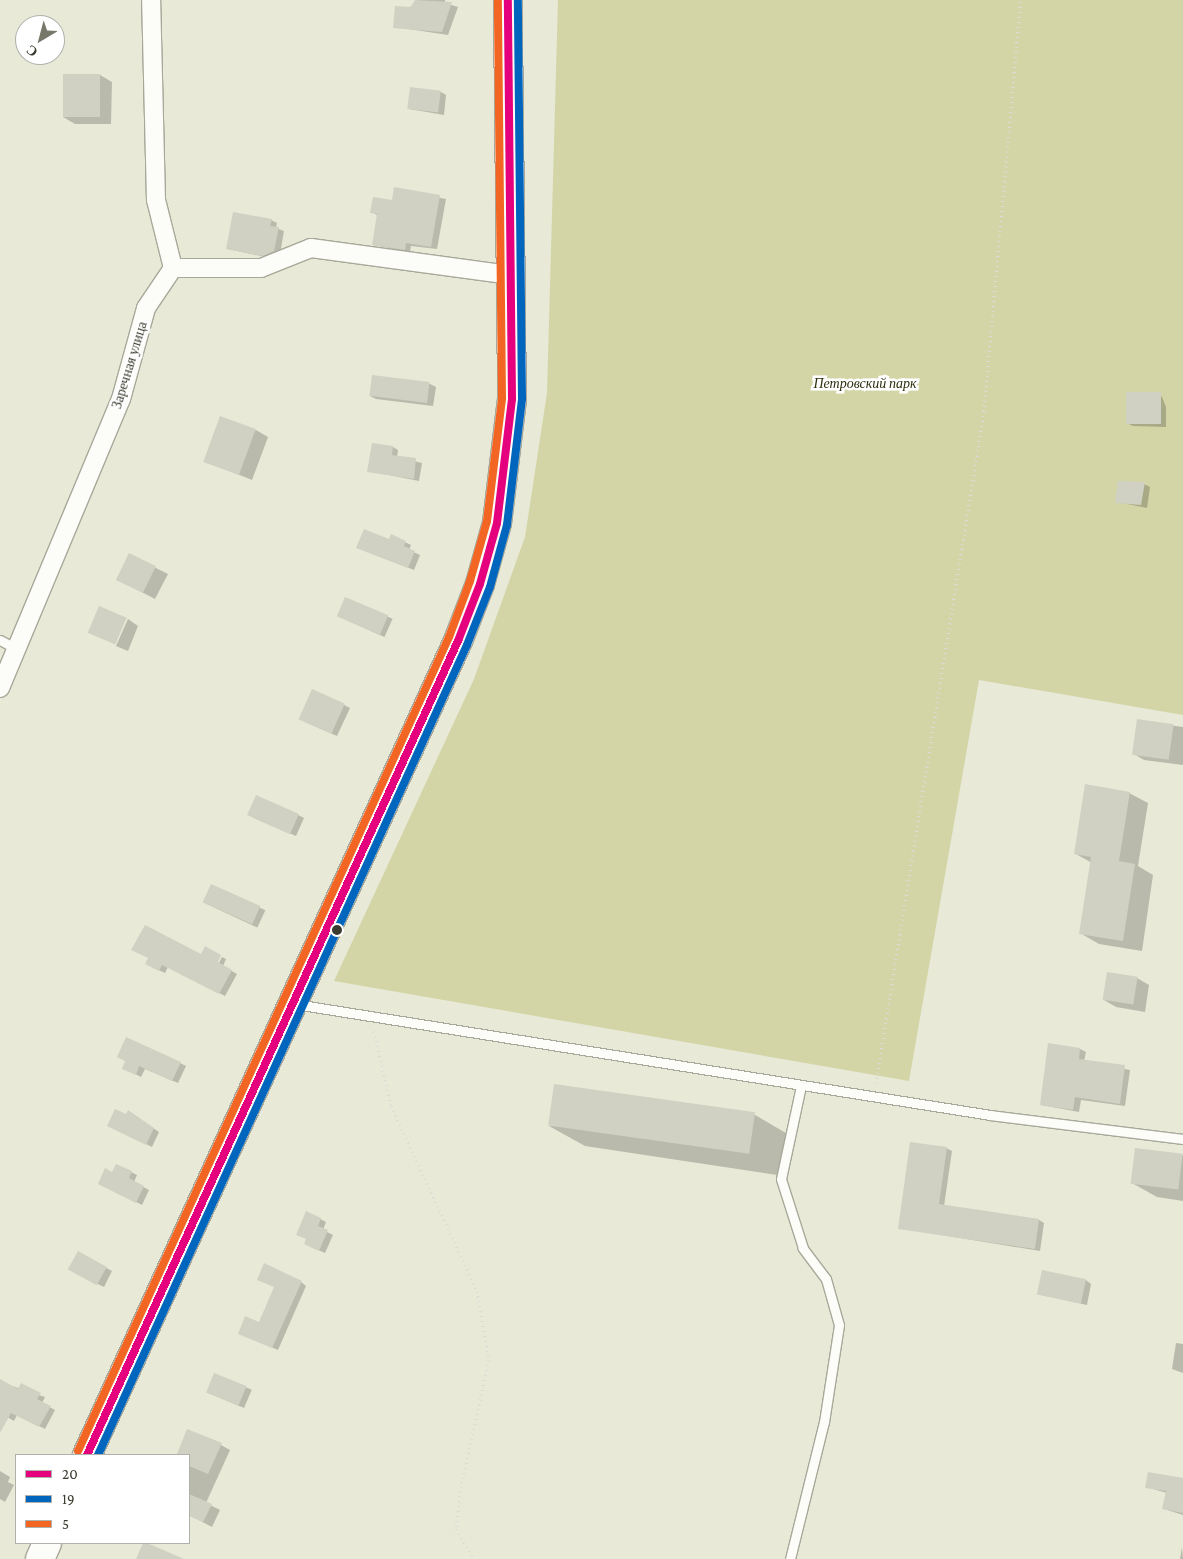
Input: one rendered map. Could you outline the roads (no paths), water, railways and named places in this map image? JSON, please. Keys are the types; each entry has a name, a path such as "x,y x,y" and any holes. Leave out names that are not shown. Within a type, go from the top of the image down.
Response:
{"main road":[{"path":"87,1454 458,641 480,584 497,523 507,463 512,399 508,0"},
{"path":"40,1559 47,1544"}],"street":[{"path":"151,0 156,200 173,268 262,268 311,248 511,275"},
{"name":"Заречная улица","path":"0,688 121,399 146,308 173,268"}],"lane":[{"path":"0,640 16,648"},
{"path":"292,1004 801,1086 1183,1139"},
{"path":"790,1559 824,1422 839,1325 826,1279 803,1248 781,1179 801,1086"}],"park label":[{"name":"Петровский парк","path":"865,383"}]}
